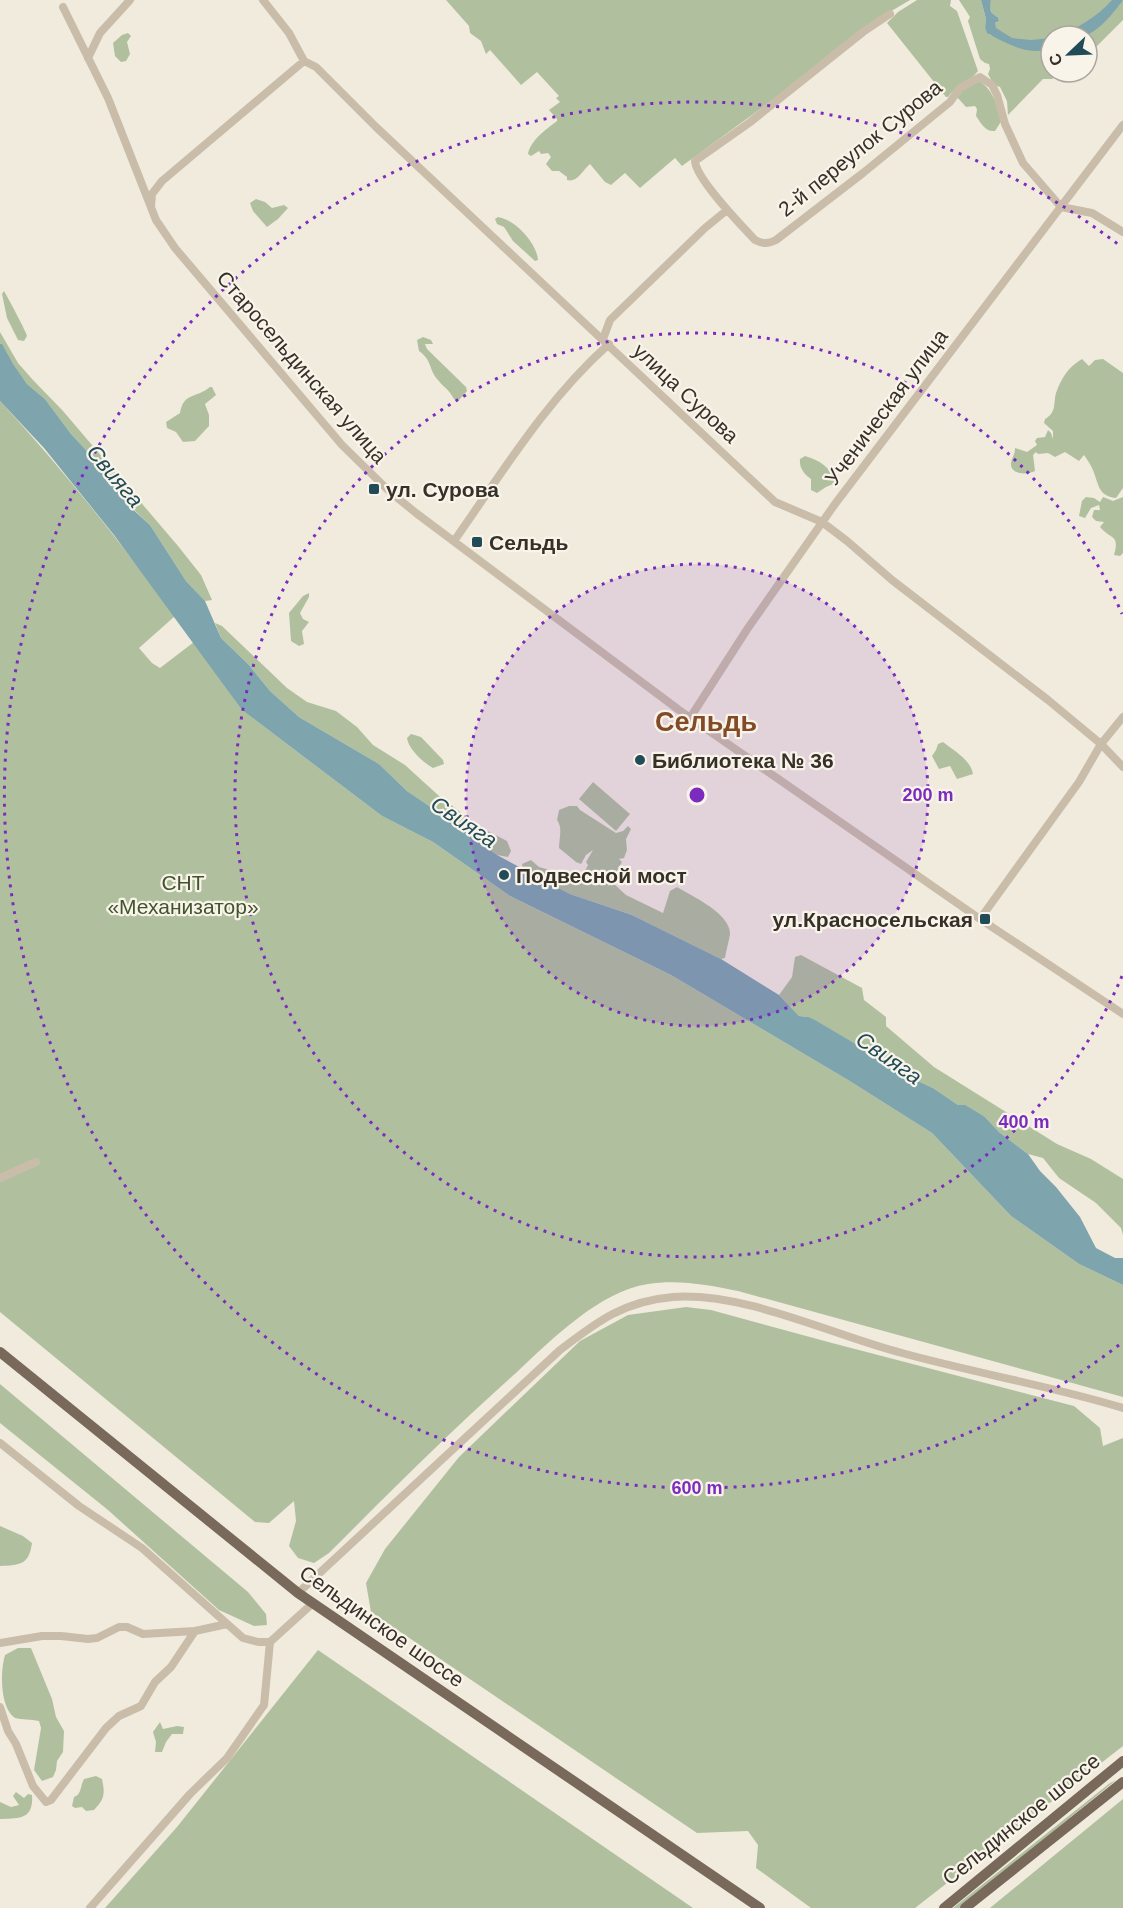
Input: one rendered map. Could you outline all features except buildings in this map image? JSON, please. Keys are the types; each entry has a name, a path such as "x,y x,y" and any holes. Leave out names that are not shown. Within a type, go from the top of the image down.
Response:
{"main road":[{"name":"Сельдинское шоссе","path":"0,1352 298,1593 760,1908"},
{"name":"Сельдинское шоссе","path":"944,1908 1123,1761"},
{"path":"1091,1785 1123,1770"},
{"name":"Сельдинское шоссе","path":"965,1908 1123,1782"}],"street":[{"path":"88,58 104,27 130,0"},
{"name":"улица Сурова","path":"263,0 286,27 304,61 316,67 376,127 775,502 822,522 847,541 892,579 1041,694 1101,744 1123,767"},
{"name":"Старосельдинская улица","path":"63,7 108,98 151,209 175,248 342,445 388,491 690,718 980,919 1123,1014"},
{"path":"454,542 555,400 606,341 610,320 705,228 727,210 702,177 694,161 740,130 863,32 890,14"},
{"path":"151,209 152,194 162,181 304,61"},
{"name":"2-й переулок Сурова","path":"727,210 755,240 768,243 776,240 950,102 960,88 980,77 992,85 998,95 1005,124 1023,163 1061,207"},
{"name":"Ученическая улица","path":"690,718 747,627 822,522 1123,125"},
{"path":"1061,207 1092,213 1123,232"},
{"path":"980,919 1078,782 1101,744 1123,717"},
{"path":"1089,764 1112,755"},
{"path":"0,1178 36,1162"},
{"path":"298,1593 560,1350 592,1325 615,1311 646,1301 675,1297 744,1304 900,1353 1123,1408"},
{"path":"0,1443 79,1506 142,1548 243,1638 270,1642 313,1603"},
{"path":"1,1644 42,1636 97,1638 119,1627 127,1627 143,1634 195,1631 227,1624"},
{"path":"0,1707 8,1731 16,1744 33,1786 46,1802 51,1800 106,1728 119,1716 141,1706 155,1682 171,1667 195,1631"},
{"path":"90,1908 190,1794 227,1758 264,1706 270,1642"}],"green space":[{"path":"446,0 910,0 878,19 682,166 675,158 640,188 625,173 611,185 605,182 590,164 577,178 567,180 567,177 559,171 552,171 546,164 551,157 548,153 541,154 539,151 531,156 528,154 535,140 557,121 549,110 560,102 556,98 559,96 537,72 521,85 490,50 486,54 481,41 470,33 469,26"},
{"path":"917,0 951,0 950,6 957,11 978,71 948,97 887,23 898,12"},
{"path":"959,0 981,0 986,19 985,27 990,35 994,36 995,23 999,21 989,6 991,0 1123,0 1123,20 1099,44 1099,24 1039,24 1039,83 1008,115 1007,101 1000,87 994,85 988,74 989,64 980,59 968,21 970,17"},
{"path":"128,33 131,36 127,42 130,54 126,61 121,62 115,56 113,43"},
{"path":"979,81 991,93 1002,120 995,131 986,129 982,124 976,116 975,106 966,107 957,97 959,91"},
{"path":"256,199 272,208 284,205 288,208 267,227 253,211 250,203"},
{"path":"498,217 512,223 530,240 538,260 535,261 513,241 504,227 497,224 495,219"},
{"path":"4,291 26,333 24,341 18,340 7,318 2,294"},
{"path":"0,332 18,363 63,411 201,575 212,600 205,601 186,581 150,525 128,504 113,479 71,434 45,399 27,384 0,344"},
{"path":"423,337 431,340 433,344 425,344 427,349 466,387 467,391 459,400 454,399 438,380 429,362 419,351 417,340"},
{"path":"1082,359 1089,366 1095,360 1103,359 1123,373 1123,488 1116,498 1102,492 1084,455 1079,461 1065,452 1055,457 1048,453 1038,454 1036,452 1033,455 1035,471 1020,473 1011,467 1015,448 1027,452 1037,445 1035,441 1037,438 1045,437 1048,430 1053,439 1053,431 1044,423 1045,419 1053,411 1056,393 1063,378"},
{"path":"210,387 216,395 205,404 209,415 209,426 195,441 183,442 176,432 167,428 166,422 180,413 187,399"},
{"name":"СНТ «Механизатор»","path":"0,401 90,506 175,616 139,648 152,663 160,668 194,642 242,710 382,816 433,842 510,896 671,975 848,1080 932,1133 1011,1216 1079,1264 1123,1285 1123,1397 738,1291 682,1282 648,1284 630,1288 612,1296 594,1306 561,1332 445,1438 329,1553 314,1563 298,1558 289,1546 296,1521 294,1501 269,1523 255,1522 0,1312"},
{"path":"805,456 824,465 831,472 835,482 817,493 811,490 811,479 800,465 800,459"},
{"path":"1086,497 1100,502 1103,497 1113,501 1123,497 1123,553 1120,556 1114,555 1115,540 1100,527 1104,522 1096,521 1092,517 1094,510 1100,510 1099,505 1091,508 1085,518 1079,516 1082,501"},
{"path":"309,593 300,613 303,619 309,622 302,631 304,644 299,646 291,641 289,613 303,596"},
{"path":"215,623 222,626 287,688 307,702 336,711 357,727 373,745 405,765 438,795 480,827 507,841 511,851 508,857 497,855 407,791 379,764 299,717 270,691 249,665 221,638"},
{"path":"411,734 421,737 443,760 444,764 433,768 421,759 408,742 407,738"},
{"path":"943,742 969,764 973,774 957,779 950,766 939,769 932,756 938,744"},
{"path":"593,782 630,814 616,831 579,799"},
{"path":"577,806 616,833 628,826 631,829 626,839 627,850 624,858 619,859 622,862 608,886 613,883 626,895 663,913 670,891 677,887 701,901 718,913 729,927 730,934 725,958 721,959 632,915 570,894 523,869 522,864 531,860 539,867 553,871 560,870 581,878 593,850 586,855 581,864 559,848 560,830 557,820 559,810"},
{"path":"801,955 862,988 864,1000 886,1017 886,1026 934,1067 1057,1144 1091,1159 1123,1179 1123,1235 1121,1228 1096,1203 1059,1178 1043,1158 1028,1154 999,1132 985,1117 958,1105 933,1088 809,1017 799,1016 779,995 792,977 795,957"},
{"path":"686,1307 711,1310 1074,1406 1100,1428 1103,1446 1123,1438 1123,1746 915,1908 811,1908 756,1868 758,1845 748,1831 697,1833 371,1612 366,1583 385,1549 459,1457 580,1341 628,1315"},
{"path":"0,1384 248,1592 266,1614 267,1625 254,1626 219,1610 108,1510 0,1423"},
{"path":"0,1526 23,1536 32,1543 26,1560 18,1564 0,1566"},
{"path":"18,1648 31,1648 52,1699 56,1717 64,1731 63,1752 57,1761 53,1777 42,1781 34,1770 41,1728 39,1721 15,1718 6,1706 2,1689 5,1655"},
{"path":"318,1650 693,1908 105,1908 177,1827"},
{"path":"160,1722 163,1729 184,1727 183,1734 172,1734 162,1752 155,1752 156,1742 153,1732"},
{"path":"96,1776 102,1779 104,1788 98,1806 94,1810 86,1811 82,1807 72,1806 74,1797 80,1792 84,1779"},
{"path":"1116,1780 960,1908 953,1908 1110,1783"},
{"path":"16,1792 24,1798 28,1794 32,1795 30,1810 23,1816 0,1819 0,1802 11,1807 19,1805 13,1796"},
{"path":"1123,1799 1123,1908 990,1908"}],"water":[{"path":"981,0 991,0 991,10 999,21 995,23 996,28 1012,38 1039,39 1039,51 1025,50 987,33"},
{"path":"1112,0 1123,0 1099,27 1099,24 1082,24 1100,12"},
{"path":"0,344 27,384 45,399 71,434 113,479 128,505 150,525 186,581 205,601 221,638 249,665 270,691 299,717 379,764 407,791 497,855 570,894 632,915 721,959 779,995 799,1016 815,1020 933,1088 958,1105 965,1105 985,1117 999,1132 1028,1154 1040,1171 1056,1187 1080,1217 1096,1248 1115,1258 1123,1258 1123,1285 1079,1264 1011,1216 932,1133 848,1080 671,975 510,896 433,842 382,816 242,710 114,535 44,448 0,401"}],"place":[{"name":"ул. Сурова","path":"374,489"},
{"name":"Сельдь","path":"477,542"},
{"name":"Библиотека № 36","path":"640,760"},
{"name":"Подвесной мост","path":"504,875"},
{"name":"ул.Красносельская","path":"985,919"}],"district":[{"name":"Сельдь","path":"706,722"}],"water label":[{"name":"Свияга","path":"115,476"},
{"name":"Свияга","path":"464,822"},
{"name":"Свияга","path":"889,1058"}]}
